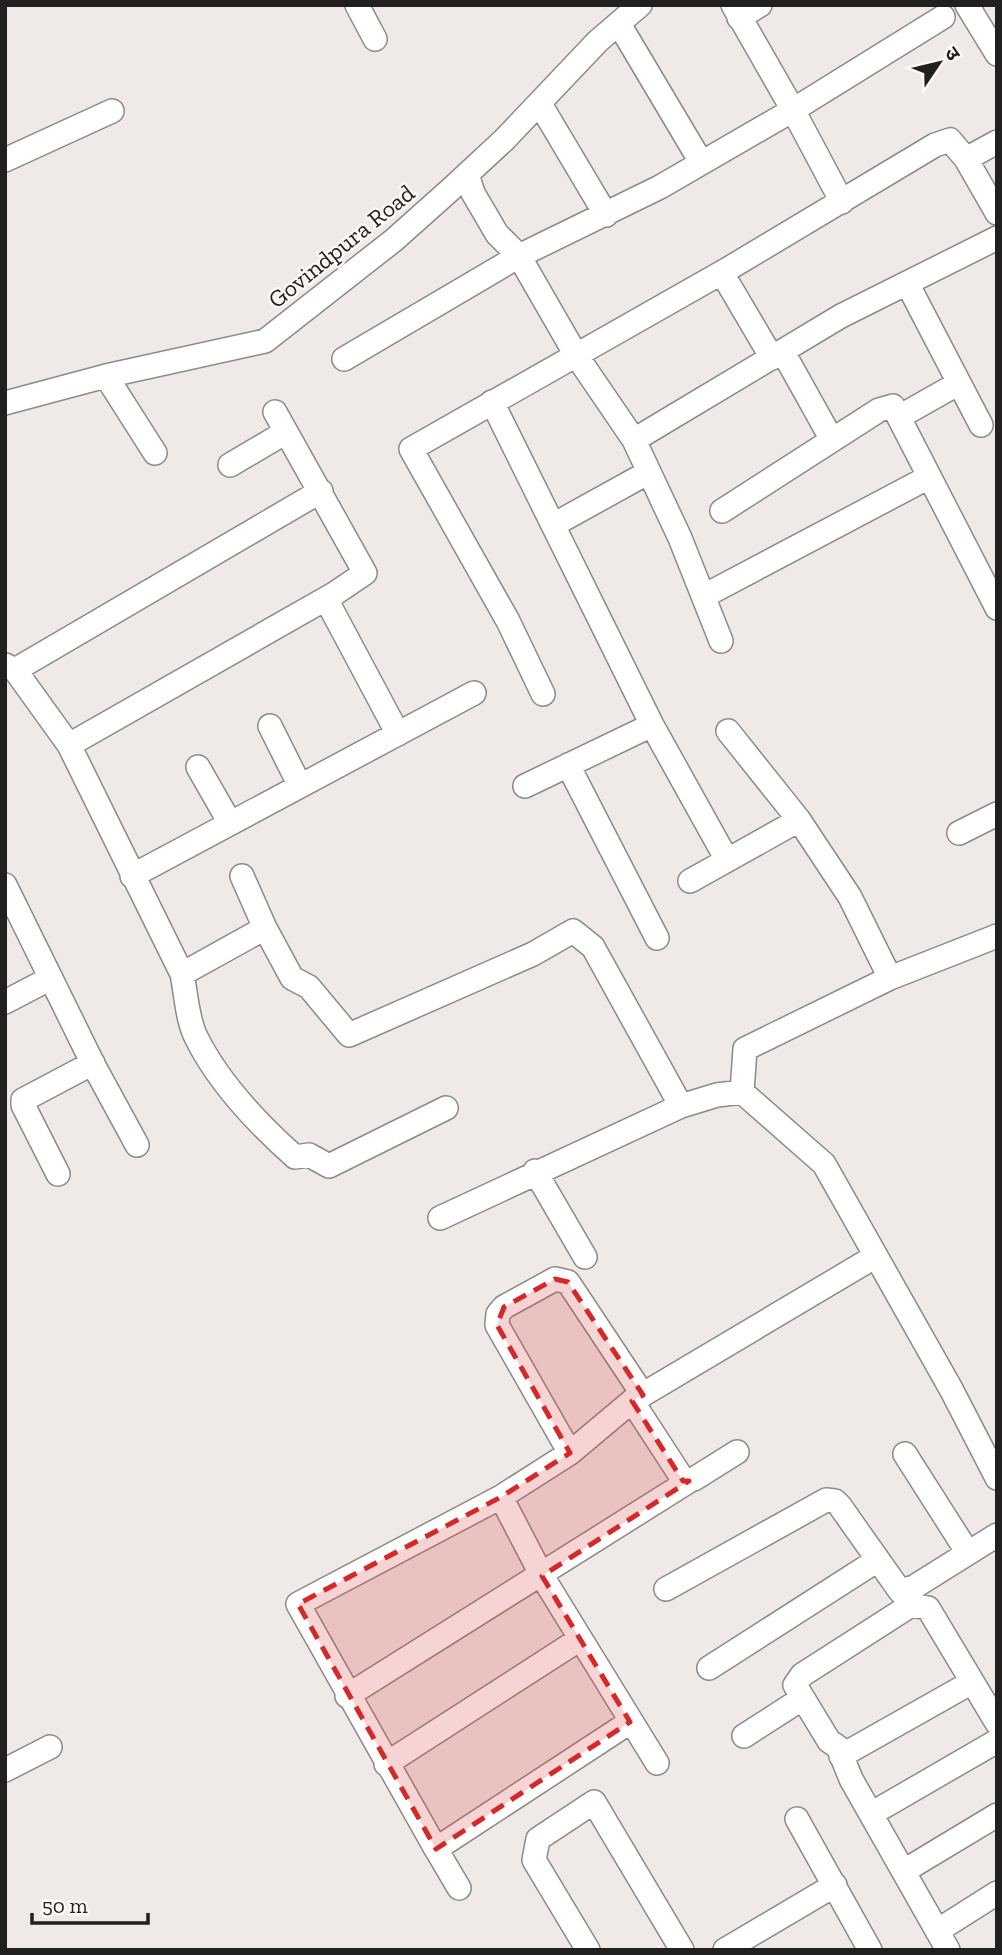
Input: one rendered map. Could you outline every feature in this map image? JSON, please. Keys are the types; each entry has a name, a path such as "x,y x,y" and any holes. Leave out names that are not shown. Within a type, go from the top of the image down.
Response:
{"street":[{"path":"357,5 375,39"},
{"path":"760,5 736,12 842,202"},
{"path":"967,5 997,54"},
{"name":"Govindpura Road","path":"5,403 106,376 265,341 394,240 467,174 638,6"},
{"path":"344,359 519,256 606,215 793,110 943,17"},
{"path":"619,24 701,162"},
{"path":"540,103 606,215"},
{"path":"5,160 112,111"},
{"path":"543,694 508,621 411,449 722,273 943,141 955,143 997,213"},
{"path":"966,159 997,142"},
{"path":"467,174 473,193 497,233 519,256 576,355 634,440 704,596 721,641"},
{"path":"634,440 841,316 997,238"},
{"path":"722,273 832,440"},
{"path":"906,283 981,425"},
{"path":"106,376 155,453"},
{"path":"899,417 959,383"},
{"path":"492,402 555,524 652,725 727,860"},
{"path":"722,511 879,410 893,406 997,608"},
{"path":"69,745 365,573 280,422 230,465"},
{"path":"555,524 649,472"},
{"path":"704,596 929,477"},
{"path":"321,491 10,668 69,745 182,974 195,1036 268,1133 295,1157 309,1156 329,1166 446,1108"},
{"path":"326,598 398,734"},
{"path":"132,876 474,693"},
{"path":"524,786 652,725"},
{"path":"270,726 300,786"},
{"path":"729,731 799,820 850,897 890,978"},
{"path":"568,765 657,938"},
{"path":"198,767 230,822"},
{"path":"959,833 997,814"},
{"path":"690,881 799,820"},
{"path":"242,876 265,929 292,978 309,987 349,1035 533,954 573,931 593,947 681,1106"},
{"path":"5,885 93,1063 137,1144"},
{"path":"182,974 265,929"},
{"path":"742,1093 745,1049 890,978 997,936"},
{"path":"5,1002 51,978"},
{"path":"58,1174 23,1105 23,1100 93,1063"},
{"path":"440,1218 536,1171 681,1106 717,1095 742,1093 824,1164 997,1478"},
{"path":"536,1171 585,1257"},
{"path":"459,1888 347,1696 298,1604 501,1497 570,1453 637,1398 876,1256"},
{"path":"570,1453 497,1325 498,1314 504,1307 555,1279 568,1282 680,1477 689,1481"},
{"path":"347,1696 542,1576 737,1451"},
{"path":"905,1454 968,1553"},
{"path":"501,1497 542,1576 657,1763"},
{"path":"666,1589 826,1500 835,1501 840,1506 900,1591 914,1587 997,1535"},
{"path":"709,1668 877,1561"},
{"path":"997,1723 928,1608 911,1605 802,1675 795,1685 829,1741 838,1747 871,1814 943,1940 997,1893"},
{"path":"386,1764 580,1639"},
{"path":"841,1756 972,1682"},
{"path":"744,1736 803,1698"},
{"path":"436,1849 630,1722"},
{"path":"871,1814 997,1741"},
{"path":"5,1770 50,1747"},
{"path":"589,1950 534,1860 538,1839 594,1802 682,1950"},
{"path":"904,1871 997,1815"},
{"path":"797,1819 835,1885 863,1947"},
{"path":"725,1950 835,1885"}],"highlighted area":[{"path":"555,1279 568,1282 643,1395 632,1401 683,1481 689,1481 542,1576 630,1722 436,1849 298,1604 501,1497 570,1453 497,1325 504,1307"}]}
